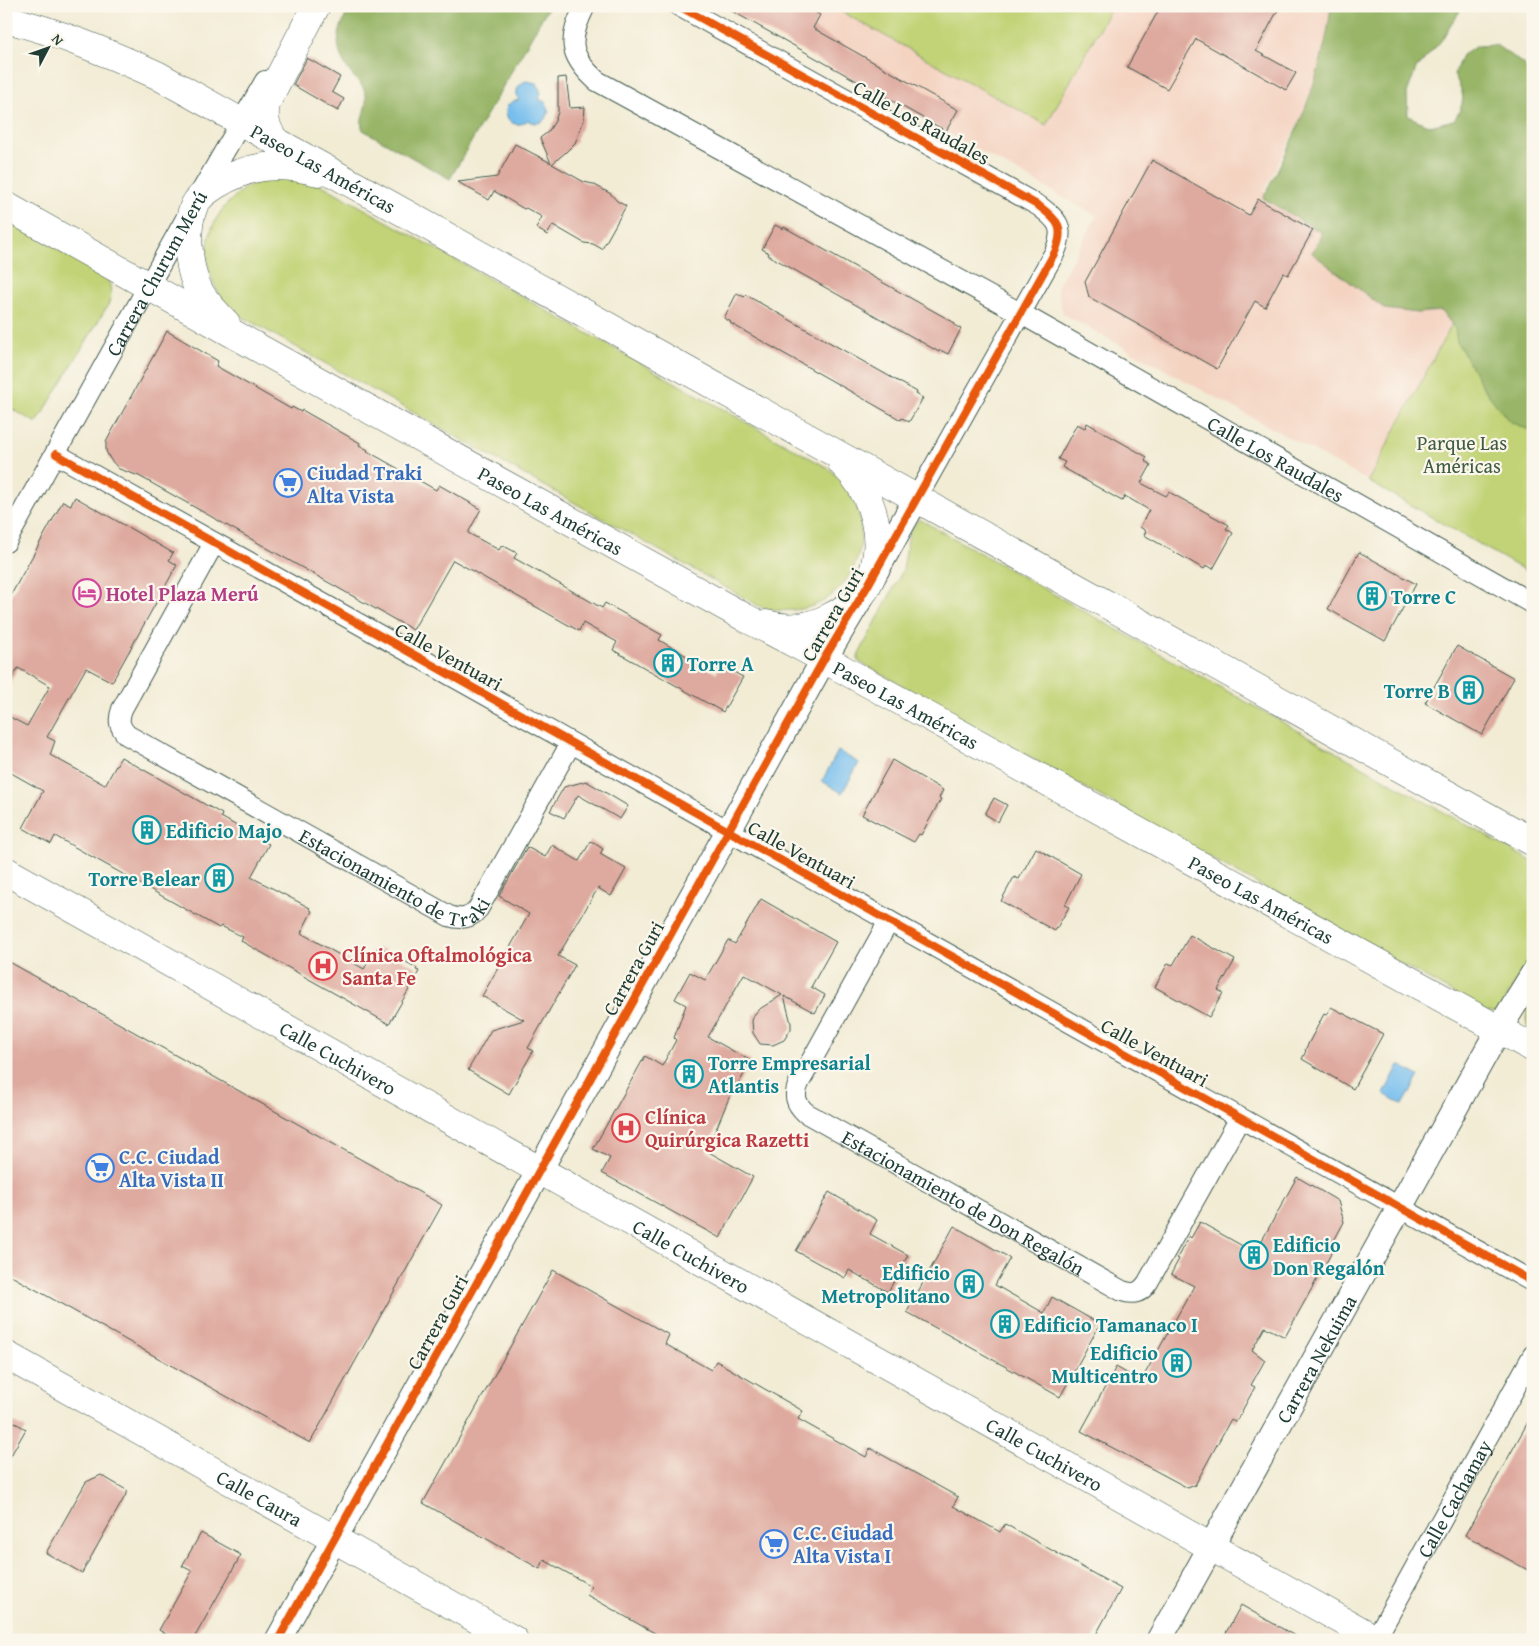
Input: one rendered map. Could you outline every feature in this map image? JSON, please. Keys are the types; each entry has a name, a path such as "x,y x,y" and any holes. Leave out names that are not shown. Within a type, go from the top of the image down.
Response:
{"main road":[{"path":"274,140 266,126 264,111 267,101 316,6"},
{"name":"Paseo Las Américas","path":"6,19 53,33 110,54 157,75 1533,842"},
{"path":"254,346 222,319 200,293 192,273 189,248 189,221 194,204 204,194 231,176 253,168 276,166 307,169 346,180"},
{"name":"Paseo Las Américas","path":"6,206 148,287 744,617 1533,1048"},
{"path":"744,617 777,627 797,627 817,623 837,614 867,587 876,555 877,534 875,517 868,497 859,483 848,469 824,448"},
{"name":"Calle Cuchivero","path":"6,871 1376,1639"},
{"name":"Calle Caura","path":"6,1355 514,1640"}],"street":[{"name":"Carrera Churum Merú","path":"6,542 306,6"},
{"name":"Calle Los Raudales","path":"585,6 573,35 573,46 576,57 585,70 597,81 1020,313 1533,604"},
{"name":"Calle Los Raudales","path":"679,6 1039,206 1051,215 1059,224 1058,244 1020,313"},
{"name":"Carrera Guri","path":"278,1640 824,659 867,587 1020,313"},
{"name":"Calle Ventuari","path":"56,454 1533,1282"},
{"name":"Estacionamiento de Traki","path":"214,543 122,710 119,720 122,730 127,735 441,911 459,919 472,916 571,743"},
{"name":"Estacionamiento de Don Regalón","path":"889,921 795,1091 795,1097 799,1106 806,1113 1097,1277 1130,1293 1136,1293 1144,1289 1240,1118"},
{"name":"Carrera Nekuima","path":"1159,1640 1498,1029 1533,974"},
{"name":"Calle Cachamay","path":"1376,1639 1533,1355"}],"shaded area":[{"path":"736,6 1343,6 1333,53 1264,192 1462,305 1368,481 1063,314 1057,287 1097,216 732,13"}],"green space":[{"path":"351,6 549,6 450,179 363,130 362,122 366,105 365,93 362,85 347,68 342,59 338,42 342,25"},
{"path":"831,6 1112,6 1046,125"},
{"path":"1331,6 1463,6 1441,41 1416,69 1407,93 1408,116 1430,126 1454,120 1461,107 1463,97 1454,74 1462,55 1477,46 1496,45 1523,64 1533,74 1533,432 1509,421 1484,389 1457,342 1455,329 1442,311 1417,313 1385,309 1312,253 1322,233 1263,198 1297,129 1315,81 1322,56"},
{"path":"283,178 320,184 828,468 849,491 857,508 861,525 861,543 857,560 839,589 826,599 810,607 784,610 759,606 239,315 217,290 211,276 208,245 211,230 218,215 243,189 260,182"},
{"path":"6,219 106,275 111,290 108,305 37,423 6,406"},
{"name":"Parque Las Américas","path":"1462,305 1533,348 1533,575 1368,481"},
{"path":"919,519 1533,862 1533,955 1501,1007 1496,1012 1487,1012 858,661 858,656 903,570 909,533"},
{"path":"1533,997 1533,1037 1526,1022 1526,1017"}],"water":[{"path":"526,81 537,83 541,93 539,99 545,102 549,112 543,121 538,123 528,120 515,124 507,116 507,106 511,102 519,100 518,89"},
{"path":"838,751 859,763 842,793 822,781"},
{"path":"1399,1065 1419,1076 1403,1105 1384,1094"}],"building":[{"path":"723,6 805,6 820,15 813,28 958,110 946,131"},
{"path":"1161,6 1280,6 1256,51 1296,73 1286,90 1196,39 1167,89 1127,67"},
{"path":"307,58 340,77 332,92 344,99 338,111 293,85"},
{"path":"566,77 570,108 585,107 584,120 575,143 552,164 584,182 593,184 611,194 617,201 626,206 602,249 593,244 584,243 553,225 547,235 536,228 542,217 526,208 524,209 494,191 489,200 458,182 497,177 515,144 551,163 540,138 548,132 555,121 558,112 558,78"},
{"path":"1152,160 1249,215 1258,199 1313,230 1288,275 1283,273 1265,307 1255,301 1217,369 1089,297 1085,282"},
{"path":"775,225 783,229 784,227 955,323 954,325 961,329 948,354 940,350 939,352 768,255 769,253 762,249"},
{"path":"737,293 744,297 746,295 917,392 916,394 923,398 909,422 902,418 901,420 730,323 724,318"},
{"name":"Ciudad Traki Alta Vista","path":"167,331 218,361 216,366 291,409 292,407 301,412 302,410 360,443 359,445 367,451 436,490 439,485 481,509 468,533 499,550 502,545 517,553 514,558 602,608 605,603 662,635 659,640 716,673 721,665 743,677 723,712 613,650 617,642 583,623 579,631 453,560 413,630 139,476 119,469 106,451 106,442"},
{"path":"1087,423 1147,457 1145,461 1151,465 1141,483 1166,496 1169,492 1229,525 1226,529 1233,533 1213,569 1207,565 1204,569 1144,535 1146,531 1140,527 1149,510 1125,496 1122,501 1062,467 1065,462 1058,459 1077,424 1085,428"},
{"path":"75,497 173,553 169,560 177,565 112,682 86,668 47,737 55,741 50,755 105,785 121,757 222,814 221,817 269,844 251,877 310,908 312,911 301,933 364,969 377,948 380,950 381,948 417,968 416,970 419,971 389,1024 241,941 243,937 221,926 219,928 55,836 51,844 23,828 43,791 6,770 6,715 27,726 50,686 18,668 6,689 6,604 63,501 71,505"},
{"name":"Torre C","path":"1359,552 1416,584 1385,641 1328,609"},
{"name":"Torre B","path":"1457,646 1514,678 1482,735 1425,703"},
{"path":"892,760 943,790 939,798 941,799 921,835 919,834 914,842 862,815"},
{"path":"586,781 628,806 620,819 578,795 564,818 550,811 564,787"},
{"path":"994,798 1007,805 998,822 985,814"},
{"path":"591,841 603,849 600,854 626,869 611,896 598,888 558,956 575,965 528,1048 533,1051 509,1094 468,1070 491,1030 524,1020 482,996 529,914 499,896 527,847 545,857 552,845 579,861"},
{"path":"1036,848 1081,874 1065,905 1069,907 1055,931 1001,901 1014,877 1019,879"},
{"path":"761,899 836,942 811,987 825,995 815,1013 784,996 791,1029 784,1040 773,1045 760,1044 753,1033 752,1021 754,1015 758,1010 782,995 744,974 708,1037 751,1061 733,1094 731,1093 707,1151 753,1177 720,1238 602,1173 610,1158 593,1149 645,1056 662,1066 676,1040 674,1038 686,1005 675,999 690,972 705,980 728,940 735,944"},
{"path":"1190,935 1235,960 1218,990 1223,993 1209,1017 1155,987 1168,963 1173,965"},
{"path":"6,960 442,1205 310,1443 6,1273"},
{"path":"1331,1007 1383,1034 1353,1089 1302,1059 1324,1014 1326,1015"},
{"path":"1297,1177 1338,1201 1344,1222 1329,1250 1332,1252 1285,1337 1265,1327 1252,1350 1265,1360 1251,1385 1255,1387 1236,1422 1231,1419 1195,1485 1188,1488 1081,1431 1116,1367 1141,1381 1194,1286 1171,1274 1189,1236 1191,1238 1200,1222 1255,1253"},
{"path":"829,1192 877,1220 870,1234 908,1255 888,1292 849,1270 845,1278 796,1251"},
{"path":"954,1226 1010,1258 995,1285 1044,1313 1052,1297 1100,1324 1060,1397 907,1312"},
{"path":"553,1270 669,1335 665,1344 711,1370 716,1361 803,1411 798,1419 866,1457 870,1448 958,1497 953,1506 1000,1532 1005,1524 1121,1589 1093,1640 667,1640 587,1595 591,1586 544,1560 540,1569 423,1503"},
{"path":"1533,1413 1533,1573 1465,1535"},
{"path":"6,1418 26,1429 6,1464"},
{"path":"101,1475 128,1491 82,1573 46,1553 86,1482"},
{"path":"201,1533 241,1555 193,1640 176,1640 159,1630 192,1571 182,1566"},
{"path":"1241,1605 1302,1640 1222,1640"}],"cycle path":[{"path":"278,1640 824,659 867,587 1055,252 1060,237 1060,231 1055,221 1039,206 679,6"},
{"path":"56,454 1533,1282"}],"place":[{"name":"Ciudad Traki Alta Vista","path":"288,483"},
{"name":"Hotel Plaza Merú","path":"87,593"},
{"name":"Torre C","path":"1372,596"},
{"name":"Torre A","path":"668,663"},
{"name":"Torre B","path":"1469,690"},
{"name":"Edificio Majo","path":"147,830"},
{"name":"Torre Belear","path":"219,878"},
{"name":"Clínica Oftalmológica Santa Fe","path":"323,966"},
{"name":"Torre Empresarial Atlantis","path":"689,1074"},
{"name":"Clínica Quirúrgica Razetti","path":"626,1128"},
{"name":"C.C. Ciudad Alta Vista II","path":"100,1168"},
{"name":"Edificio Don Regalón","path":"1254,1255"},
{"name":"Edificio Metropolitano","path":"969,1284"},
{"name":"Edificio Tamanaco I","path":"1005,1324"},
{"name":"Edificio Multicentro","path":"1177,1363"},
{"name":"C.C. Ciudad Alta Vista I","path":"774,1544"}]}
